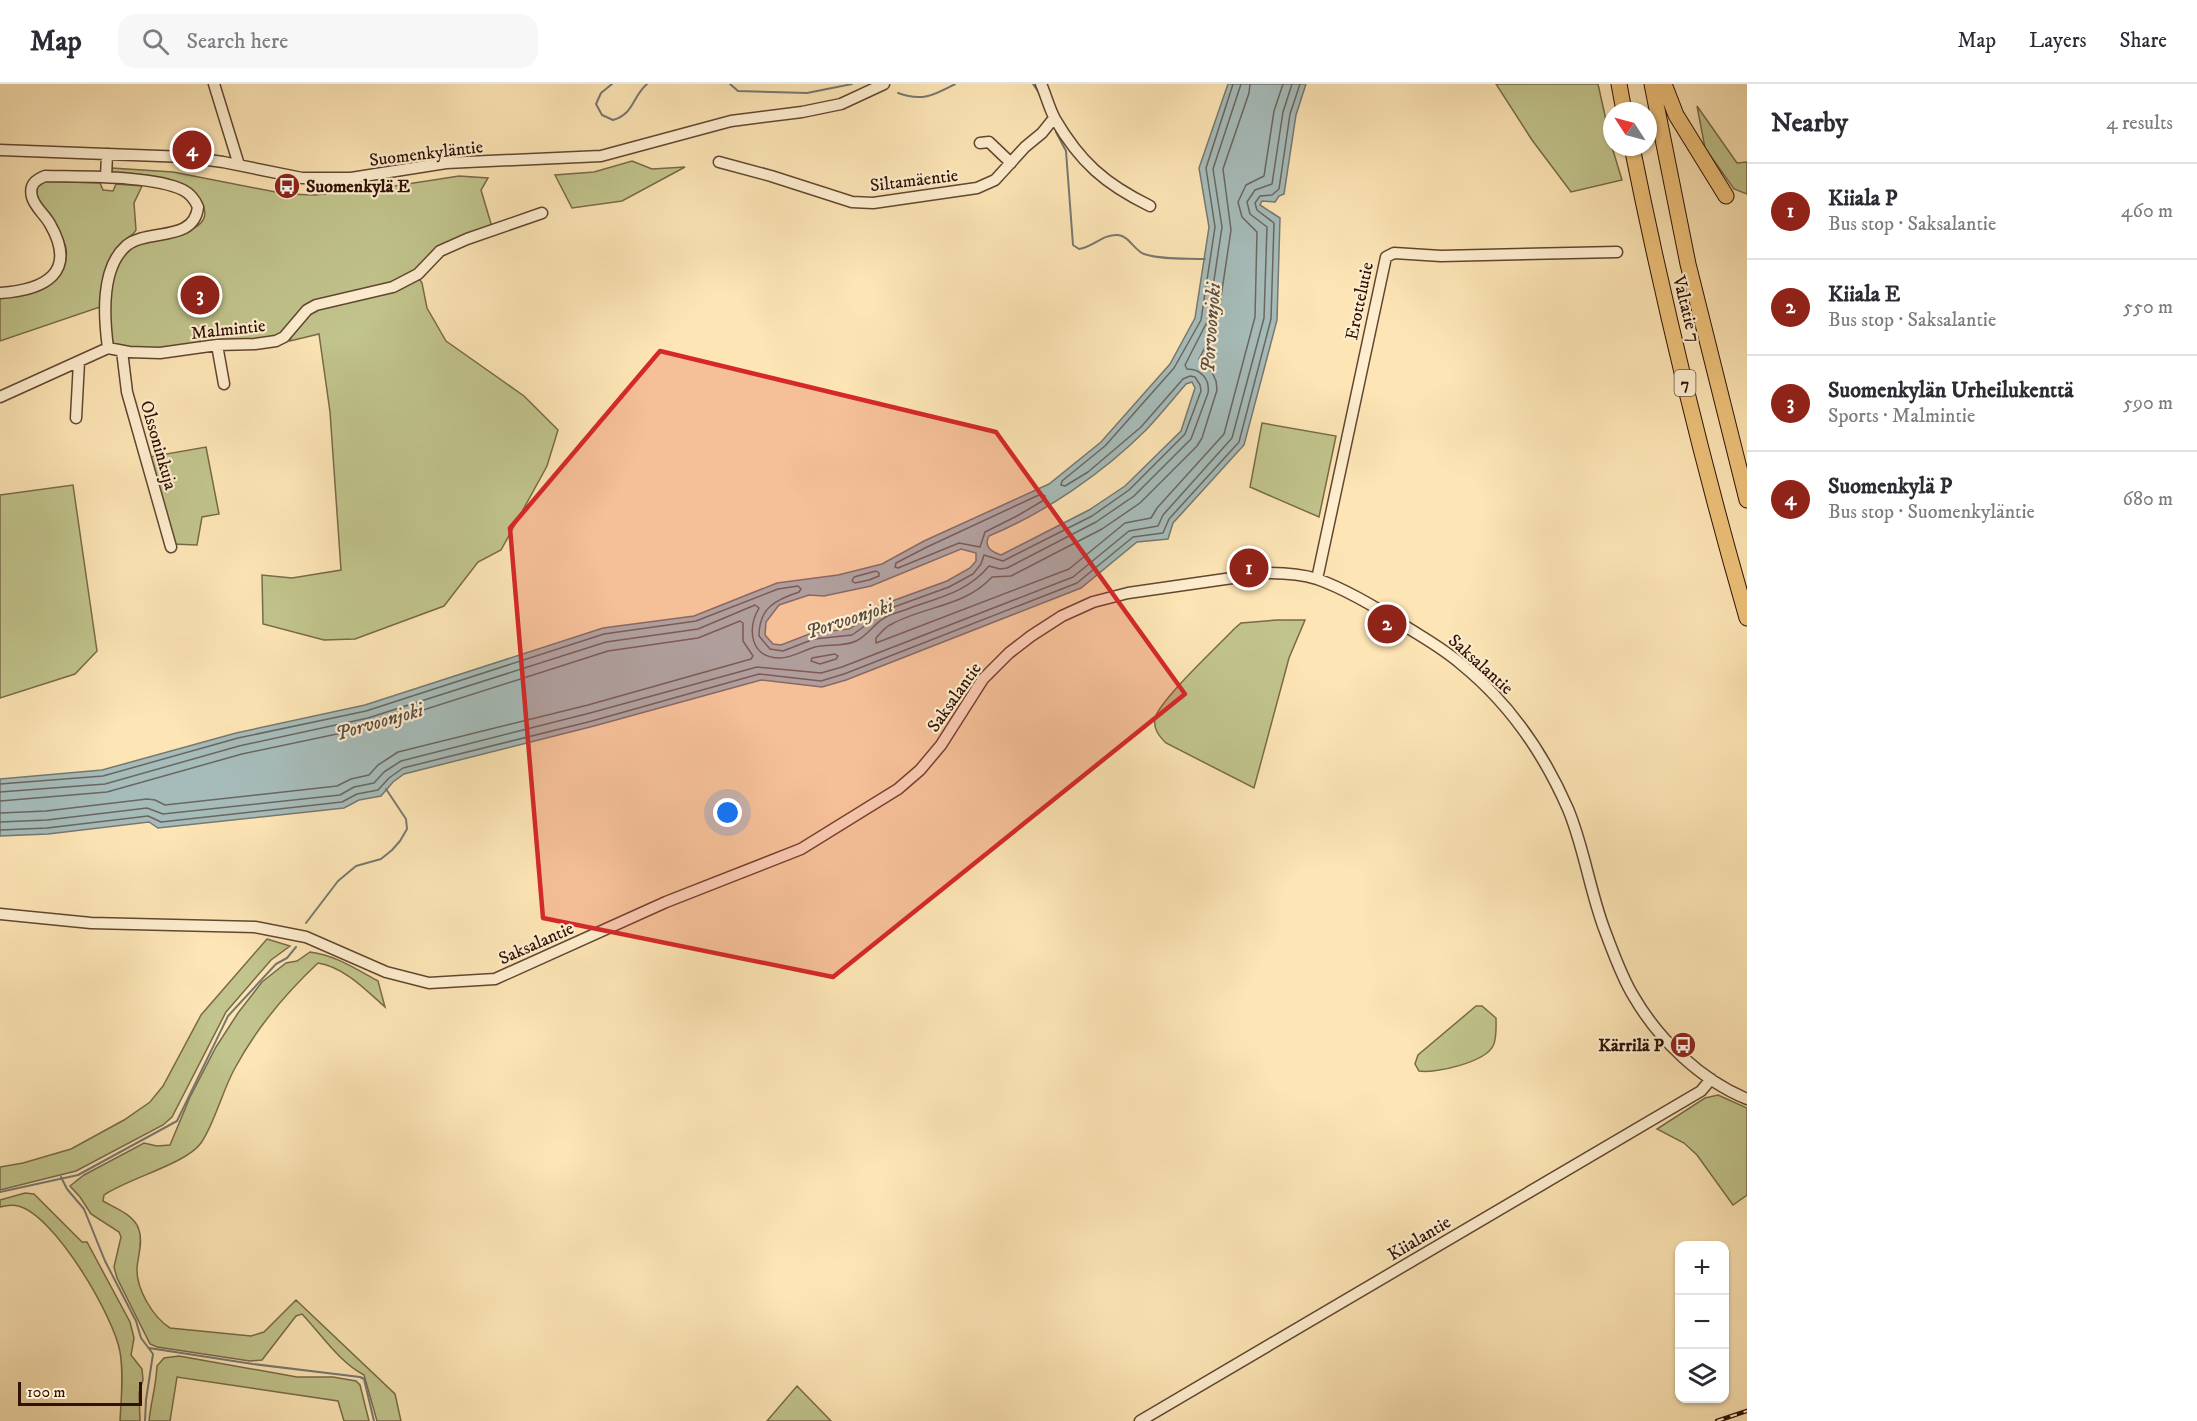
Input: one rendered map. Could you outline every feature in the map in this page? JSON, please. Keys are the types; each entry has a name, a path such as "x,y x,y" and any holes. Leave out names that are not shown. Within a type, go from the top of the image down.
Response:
{"highway":[{"path":"1618,84 1622,102"},
{"name":"Valtatie 7","path":"1652,84 1688,264 1747,500"},
{"path":"1664,84 1676,115 1726,196"},
{"name":"Valtatie 7","path":"1634,156 1657,268 1718,516 1747,618"}],"street":[{"path":"214,84 239,165"},
{"name":"Suomenkyläntie","path":"0,150 186,157 302,178 331,179 369,176 446,163 601,156 731,121 802,112 841,104 884,84"},
{"path":"1041,84 1054,118 1084,162 1114,186 1150,206"},
{"name":"Siltamäentie","path":"719,162 860,203 873,203 977,188 995,180 1054,118"},
{"path":"980,143 989,142 1011,163"},
{"path":"106,177 107,154"},
{"path":"0,293 30,290 44,284 56,270 62,257 57,239 32,199 31,188 36,179 45,176 106,177 175,187 191,196 198,207 195,218 186,228 139,238 126,246 118,256 111,271 104,304 108,348 0,397"},
{"name":"Malmintie","path":"108,348 160,353 217,345 255,345 281,339 307,310 316,305 393,287 418,274 440,251 467,239 542,213"},
{"name":"Erottelutie","path":"1317,579 1386,256 1394,253 1441,255 1617,252"},
{"path":"217,345 224,384"},
{"name":"Olssoninkuja","path":"122,351 127,392 171,547"},
{"path":"76,418 79,362"},
{"name":"Saksalantie","path":"0,914 92,923 255,927 306,937 386,972 429,983 495,979 666,902 801,849 898,789 920,770 941,745 983,679 1009,653 1062,616 1093,602 1128,593 1267,573 1290,573 1317,579 1379,609 1437,646 1461,663 1518,722 1545,764 1569,811 1605,930 1633,996 1659,1033 1684,1058 1711,1079 1747,1099"},
{"name":"Kiialantie","path":"1140,1421 1701,1091 1711,1079"}],"highlighted area":[{"path":"660,351 996,432 1185,694 833,977 543,918 510,528"}],"green space":[{"path":"1496,84 1598,84 1603,106 1603,156 1615,156 1622,180 1571,192 1532,140"},
{"path":"1697,106 1737,163 1747,162 1747,194 1734,189 1705,148"},
{"path":"632,161 652,169 685,167 622,201 572,208 555,175 594,172"},
{"path":"112,168 173,172 286,194 315,195 459,176 488,178 481,190 492,227 395,284 312,302 282,333 267,340 176,349 142,349 115,345 110,331 110,298 114,275 120,261 129,250 138,245 183,233 196,227 204,219 204,208 195,193 112,173"},
{"path":"42,181 100,183 103,190 113,191 116,184 142,186 134,203 136,230 119,249 103,292 100,307 0,341 0,298 39,291 52,282 65,262 66,250 63,239 42,208 38,197 37,187"},
{"path":"418,277 422,283 427,308 446,341 524,396 558,430 547,466 501,550 478,562 444,606 355,639 324,640 263,624 262,575 292,578 341,570 330,412 319,334 290,341 292,334 311,310"},
{"path":"1262,423 1336,436 1319,517 1250,487"},
{"path":"206,447 219,514 202,517 197,545 172,544 149,457"},
{"path":"73,485 97,651 75,674 0,698 0,495"},
{"path":"1305,620 1289,658 1254,788 1166,743 1156,729 1155,718 1178,686 1241,623"},
{"path":"267,939 290,946 271,960 226,1012 172,1117 163,1125 76,1171 0,1190 0,1167 71,1149 124,1120 150,1102 163,1086 201,1015"},
{"path":"310,952 337,959 378,981 385,1007 346,974 318,963 283,999 252,1039 231,1077 210,1127 194,1151 104,1195 103,1201 124,1212 137,1225 141,1239 137,1268 139,1285 152,1310 170,1328 251,1336 264,1332 296,1300 395,1394 401,1421 377,1421 364,1375 346,1363 302,1314 296,1316 262,1360 250,1361 150,1344 117,1278 114,1267 121,1237 119,1232 91,1214 70,1186 84,1175 144,1143 157,1146 170,1145 190,1097 216,1047 238,1013 262,982 286,963 297,961"},
{"path":"1476,1006 1482,1006 1496,1018 1495,1040 1488,1052 1459,1066 1436,1071 1419,1071 1415,1064 1418,1055"},
{"path":"1718,1095 1747,1108 1747,1195 1733,1205 1697,1155 1684,1143 1657,1129 1705,1098"},
{"path":"25,1193 34,1194 82,1242 87,1242 130,1322 134,1338 131,1355 142,1369 143,1380 139,1393 140,1421 120,1421 122,1378 120,1352 107,1316 81,1269 49,1228 33,1213 16,1205 0,1207 0,1200"},
{"path":"179,1356 297,1377 333,1377 356,1381 360,1385 369,1421 344,1421 338,1401 177,1377 170,1421 149,1421 157,1366 164,1358"},
{"path":"797,1386 831,1421 767,1421"}],"water":[{"name":"Porvoonjoki","path":"1228,84 1306,84 1296,115 1284,194 1279,196 1275,202 1262,201 1260,205 1280,218 1277,320 1244,445 1173,523 1168,539 1137,542 1081,588 846,680 822,687 761,680 594,726 404,774 393,782 381,796 359,800 344,808 158,828 149,822 48,834 0,836 0,779 102,770 236,733 365,705 603,628 694,616 777,583 838,575 882,564 924,541 1049,484 1101,442 1170,364 1195,318 1209,227 1199,168","holes":["1192,382 1195,388 1181,431 1125,486 1089,510 1001,555 989,548 987,543 989,536 1031,516 1073,490 1112,461 1146,430 1186,384","961,549 976,553 976,561 970,568 947,581 876,607 858,624 849,629 812,633 781,645 773,644 765,635 766,622 779,605 809,595 824,596 871,586"]}],"waterway":[{"path":"612,84 601,93 596,104 602,115 613,120 625,114 647,84"},
{"path":"730,84 738,91 807,93 852,84"},
{"path":"898,93 914,97 928,96 955,84"},
{"path":"1033,84 1040,94"},
{"path":"1044,105 1049,119"},
{"path":"1056,132 1066,151 1073,245 1079,249 1108,236 1118,235 1144,254 1151,256 1205,259"},
{"path":"306,923 338,881 356,866 381,859 400,841 407,829 406,819 386,789"},
{"path":"0,1192 78,1175 177,1121 228,1016 276,964 287,958 296,947"},
{"path":"61,1177 67,1189 84,1209 105,1261 136,1321 141,1338 153,1354 145,1421"},
{"path":"149,1348 360,1377 364,1379 374,1421"}],"railway":[{"path":"1717,1421 1747,1411"}],"place":[{"name":"Suomenkylä P","path":"192,150"},
{"name":"Suomenkylä E","path":"287,186"},
{"name":"Suomenkylän Urheilukenttä","path":"200,295"},
{"name":"Kiiala P","path":"1249,568"},
{"name":"Kiiala E","path":"1387,624"},
{"name":"Kärrilä P","path":"1683,1045"}]}
